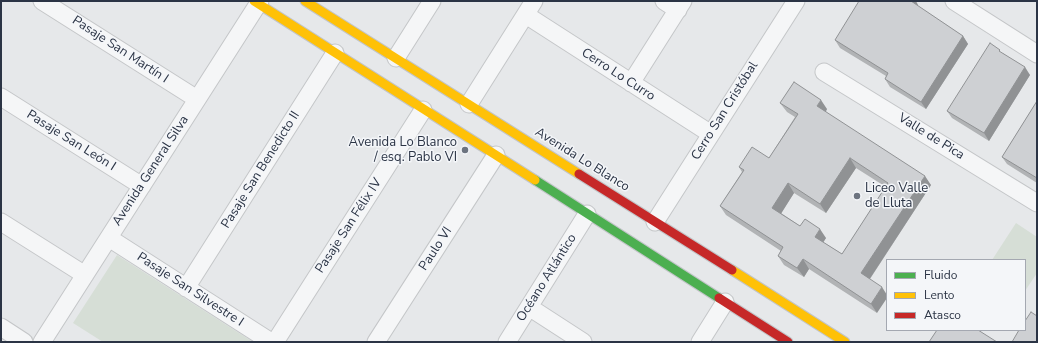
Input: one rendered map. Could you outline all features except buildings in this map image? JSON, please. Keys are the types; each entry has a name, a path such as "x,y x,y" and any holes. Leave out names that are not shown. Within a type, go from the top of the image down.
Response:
{"main road":[{"path":"257,2 423,110 788,342"},
{"name":"Avenida Lo Blanco","path":"313,3 396,58 840,341"}],"street":[{"name":"Pasaje San Martín I","path":"42,1 197,99"},
{"path":"396,58 432,1"},
{"path":"469,104 534,1"},
{"name":"Cerro San Cristóbal","path":"655,222 796,1"},
{"path":"954,1 1037,54"},
{"name":"Avenida General Silva","path":"42,342 257,2"},
{"path":"631,83 675,4"},
{"name":"Cerro Lo Curro","path":"526,15 711,134"},
{"name":"Pasaje San Benedicto II","path":"186,288 335,53"},
{"name":"Valle de Pica","path":"824,72 1037,203"},
{"name":"Pasaje San León I","path":"1,97 142,186"},
{"name":"Pasaje San Félix IV","path":"274,342 423,110"},
{"name":"Paulo VI","path":"376,342 496,155"},
{"name":"Océano Atlántico","path":"507,342 587,214"},
{"path":"1,222 85,275"},
{"name":"Pasaje San Silvestre I","path":"109,238 271,342"},
{"path":"700,342 725,302"},
{"path":"529,307 582,342"},
{"path":"1,327 24,342"}],"shaded area":[{"path":"1016,223 1037,237 1037,273 1026,290 1026,259 993,259"},
{"path":"117,255 253,342 103,342 73,323"}],"traffic: fast":[{"path":"535,180 719,298"}],"traffic: slow":[{"path":"254,1 535,180"},
{"path":"305,1 579,174"},
{"path":"732,270 845,342"}],"traffic: jam":[{"path":"579,174 732,270"},
{"path":"719,298 788,342"}],"place":[{"name":"Avenida Lo Blanco / esq. Pablo VI","path":"465,150"},
{"name":"Liceo Valle de Lluta","path":"857,196"}]}
